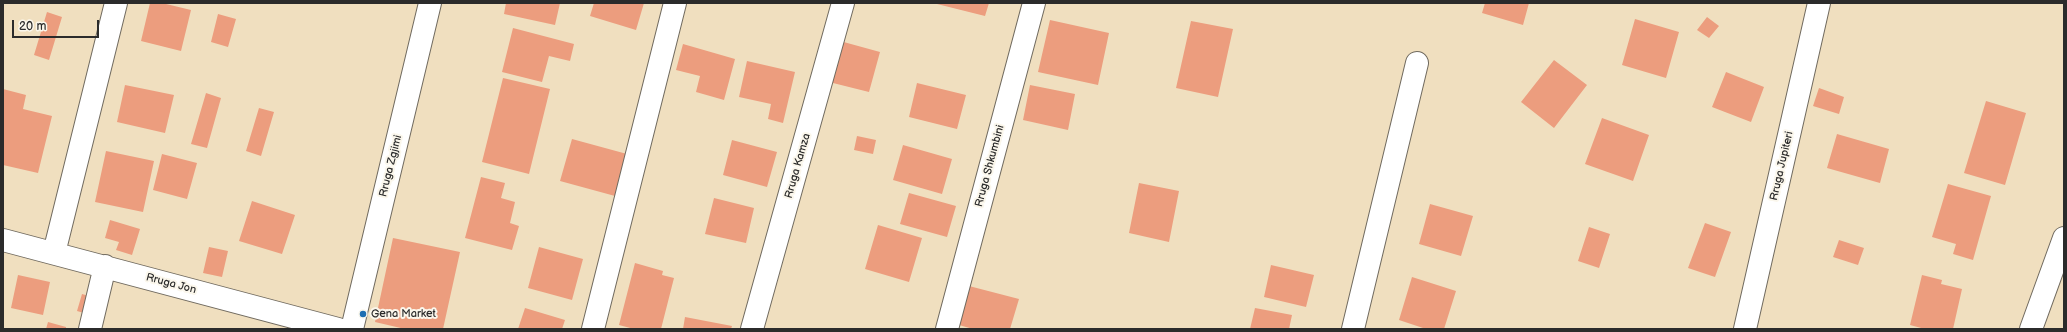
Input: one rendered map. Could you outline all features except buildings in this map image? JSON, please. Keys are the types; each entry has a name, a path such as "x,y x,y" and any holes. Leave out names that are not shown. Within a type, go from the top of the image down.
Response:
{"street":[{"path":"54,253 116,3"},
{"name":"Rruga Zgjimi","path":"352,329 430,3"},
{"path":"593,329 675,3"},
{"name":"Rruga Kamza","path":"752,329 843,3"},
{"name":"Rruga Shkumbini","path":"947,329 1034,3"},
{"name":"Rruga Jupiteri","path":"1745,329 1819,3"},
{"path":"1353,329 1417,63"},
{"path":"2031,329 2064,238"},
{"name":"Rruga Jon","path":"3,240 338,329"},
{"path":"90,329 105,266"}],"place":[{"name":"Gena Market","path":"363,314"}]}
